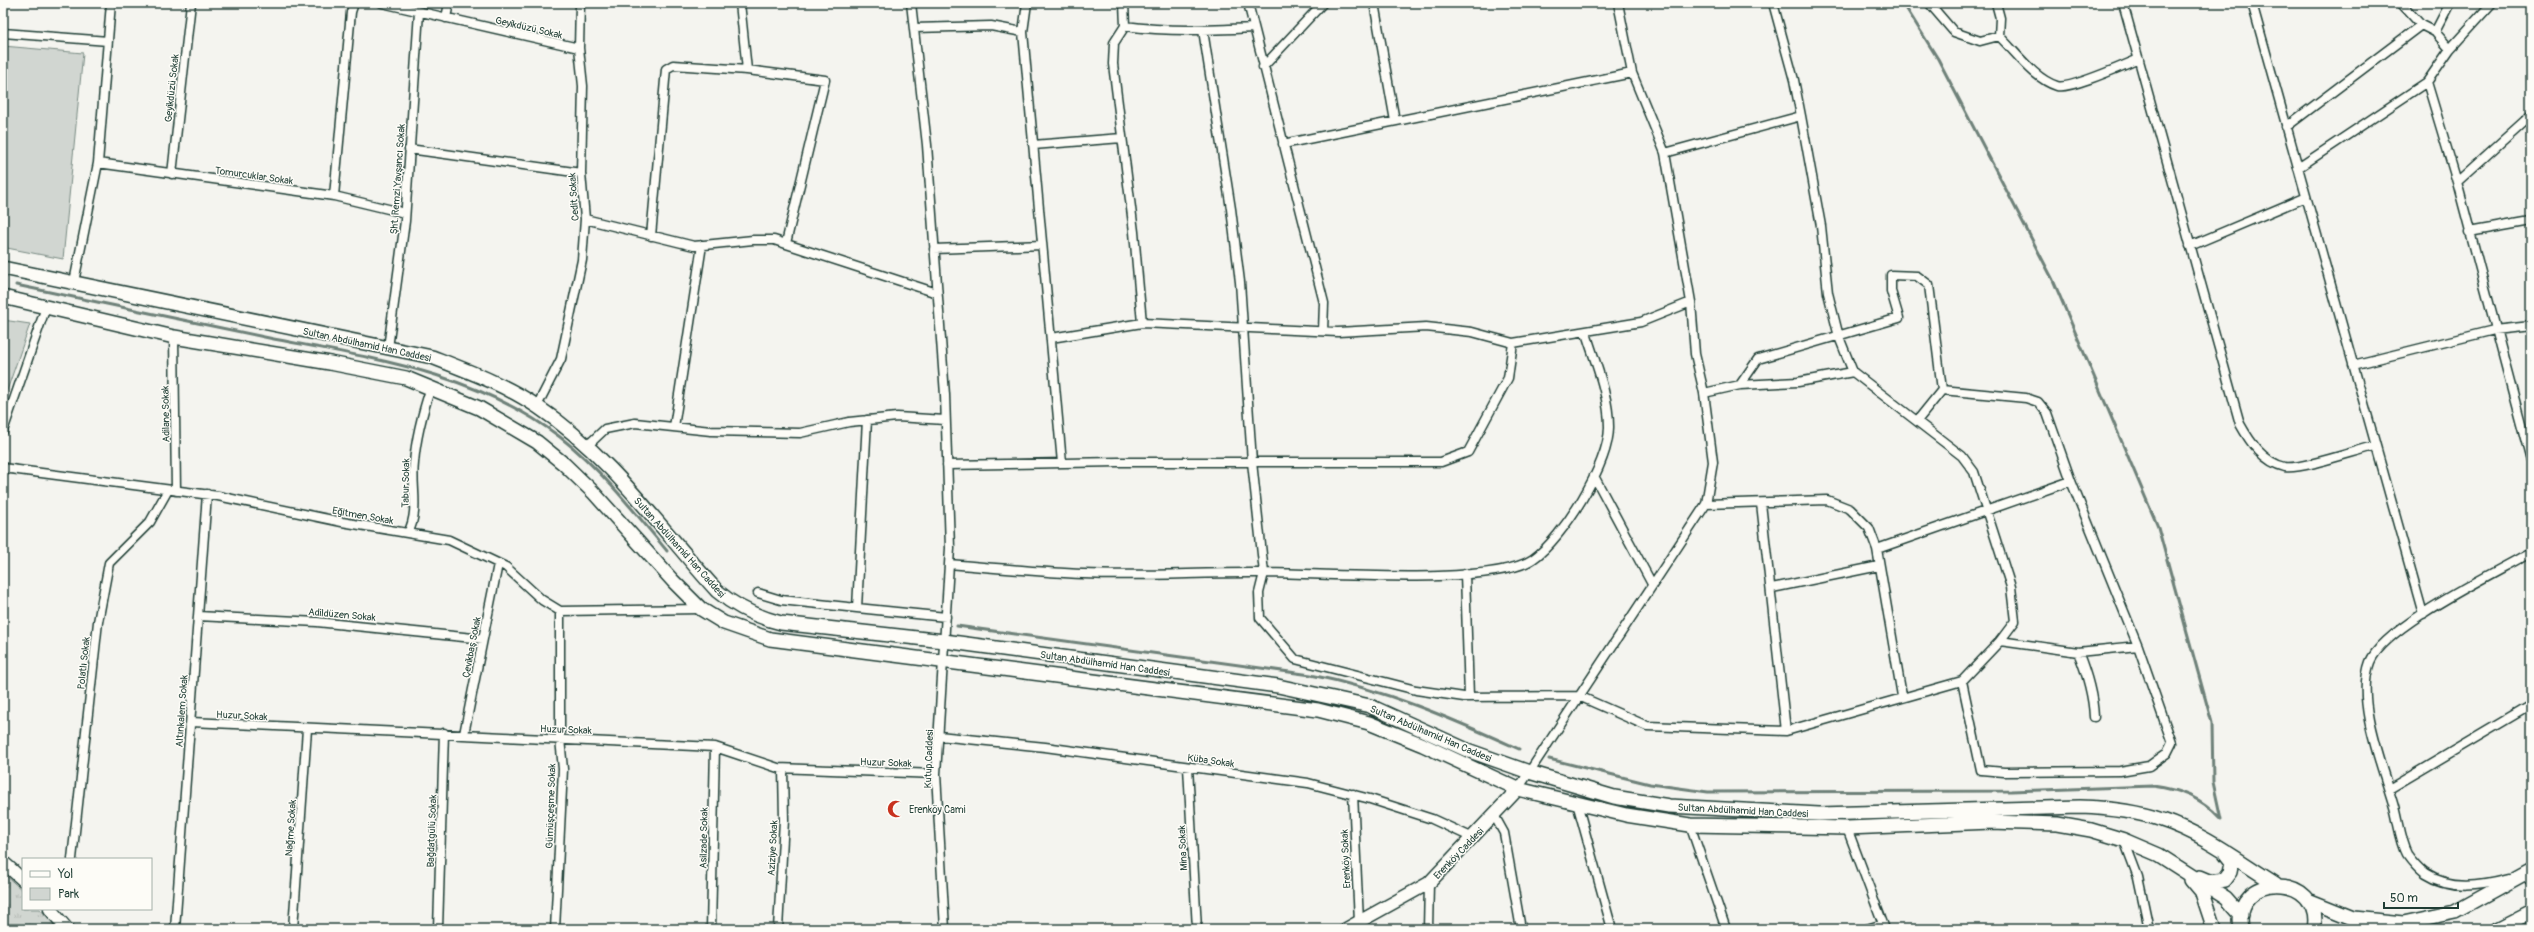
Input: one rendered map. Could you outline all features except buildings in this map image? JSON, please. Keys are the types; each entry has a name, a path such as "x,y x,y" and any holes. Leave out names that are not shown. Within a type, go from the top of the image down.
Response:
{"main road":[{"path":"3,258 35,274"},
{"name":"Sultan Abdülhamid Han Caddesi","path":"3,268 432,357 463,369 538,406 587,446 644,506 717,591 740,608 760,618 782,623 944,641 1278,686 1370,706 1467,750 1529,772 1614,797 1669,806 1717,810 1819,814 2080,807 2111,809 2162,820 2197,835 2276,884 2288,886 2299,891 2308,900"},
{"path":"3,279 12,274 35,274"},
{"path":"3,291 13,298 27,302"},
{"name":"Sultan Abdülhamid Han Caddesi","path":"3,297 174,337 330,363 406,378 479,408 537,442 564,464 593,492 673,581 701,608 724,623 770,639 1318,710 1376,726 1423,744 1518,789 1626,815 1690,825 1847,828 1991,822 2057,824 2091,830 2124,840 2159,855 2226,898 2240,924"},
{"path":"3,308 27,302"},
{"path":"2184,871 2212,882 2224,880 2230,872 2232,862 2224,852"},
{"path":"2184,871 2202,894 2214,929"},
{"path":"2308,900 2353,918 2403,923 2455,912 2528,875"},
{"path":"2240,924 2245,903 2253,893 2264,887 2276,884"},
{"path":"2308,900 2314,911 2314,929"},
{"path":"2498,929 2531,912"},
{"path":"2353,929 2376,921"}],"street":[{"path":"74,282 98,164 111,3"},
{"name":"Geyikdüzü Sokak","path":"172,174 191,3"},
{"path":"334,196 351,12 354,3"},
{"name":"Geyikdüzü Sokak","path":"382,3 579,48"},
{"path":"446,18 449,3"},
{"name":"Cedit Sokak","path":"538,406 561,359 582,260 586,219 581,173 583,86 579,48 580,3"},
{"path":"740,3 747,70"},
{"name":"Kutup Caddesi","path":"911,3 927,145 947,465 949,564 936,774 945,929"},
{"path":"1027,3 1023,32 1062,463"},
{"path":"1124,3 1125,26 1114,43 1113,64 1142,323"},
{"path":"1248,3 1324,303 1323,331"},
{"path":"1263,67 1323,3"},
{"path":"1374,3 1395,122"},
{"path":"1518,789 1706,504 1713,462 1704,393 1695,354 1691,302 1665,153 1632,73 1618,3"},
{"path":"1203,30 1231,209 1244,327 1252,462 1264,573 1259,593 1260,618 1295,659 1416,690 1469,697 1579,696 1647,726 1786,731 1902,696 1962,680 2000,640 2014,621 2011,587 1974,472 1962,456 1853,372 1839,337 1828,293 1821,226 1801,116 1792,73 1773,3"},
{"path":"1929,3 1954,32 1980,41 2000,36"},
{"path":"1996,3 2000,18 2000,36 2035,72 2047,82 2059,87 2072,85 2138,59"},
{"path":"2123,3 2240,424 2258,452 2271,461 2286,467 2375,446"},
{"path":"2252,3 2423,614"},
{"path":"2402,3 2421,25 2435,32 2450,49"},
{"path":"2435,32 2450,3"},
{"path":"2298,168 2427,82 2450,49 2492,3"},
{"name":"Şht. Remzi Yavşancı Sokak","path":"388,348 405,213 408,149 420,12"},
{"path":"2286,127 2421,25"},
{"path":"914,28 991,26 1023,32"},
{"path":"1125,26 1152,30 1254,28"},
{"path":"3,34 108,41"},
{"path":"651,236 666,69 673,64 747,70 825,80 786,243"},
{"path":"1283,144 1632,73"},
{"path":"2427,82 2470,232 2494,330 2531,461"},
{"path":"2456,182 2531,115"},
{"path":"1665,153 1801,116"},
{"path":"1033,145 1122,138"},
{"path":"408,149 581,173"},
{"name":"Tomurcuklar Sokak","path":"98,164 334,196 405,213"},
{"path":"2190,246 2306,197"},
{"path":"586,219 694,246 753,240 786,243 937,292"},
{"path":"2470,232 2531,221"},
{"path":"674,427 702,245"},
{"path":"934,249 1042,246"},
{"path":"1740,385 1758,359 1839,337 1856,329 1899,318 1890,291 1891,275 1917,276 1929,286 1942,390 1917,421"},
{"path":"1051,338 1142,323 1323,331 1426,328 1472,332 1513,343 1586,333 1640,322 1691,302"},
{"path":"3,431 46,307"},
{"path":"2353,365 2494,330 2531,326"},
{"path":"949,564 1084,574 1264,573 1449,576 1499,570 1531,560 1558,537 1594,476 1609,428 1602,384 1586,333"},
{"name":"Adilane Sokak","path":"174,337 176,491"},
{"path":"947,465 1062,463 1440,462 1468,452 1508,378 1513,343"},
{"path":"1704,393 1740,385 1798,382 1853,372"},
{"name":"Tabur Sokak","path":"408,533 413,522 416,499 414,464 421,420 431,387"},
{"path":"1942,390 2026,398 2038,402 2046,413 2071,480 2138,646 2172,744 2167,753 2149,766 2120,771 2004,772 1981,770 1962,680"},
{"path":"587,446 605,429 635,423 711,431 800,432 868,420 897,417 945,420"},
{"path":"857,608 868,420"},
{"name":"Eğitmen Sokak","path":"3,468 207,494 449,540 506,567 542,600 560,611"},
{"path":"1594,476 1652,584"},
{"path":"1877,549 2071,480"},
{"name":"Polatlı Sokak","path":"72,858 98,622 109,563 150,522 168,490"},
{"name":"Altınkalem Sokak","path":"175,929 207,494"},
{"path":"1706,504 1827,500 1850,509 1869,528 1877,549 1902,696"},
{"path":"1760,503 1772,588 1786,731"},
{"path":"2528,875 2464,886 2439,881 2425,873 2407,853 2370,727 2366,686 2370,663 2380,646 2423,614 2531,552"},
{"name":"Çevikbaş Sokak","path":"464,734 498,564"},
{"path":"1772,588 1879,566"},
{"path":"1466,574 1469,697"},
{"path":"758,594 781,600 946,617"},
{"path":"560,611 701,608"},
{"name":"Gümüşçeşme Sokak","path":"555,929 563,769 560,739 560,611"},
{"name":"Adildüzen Sokak","path":"198,616 318,622 483,639"},
{"path":"2000,640 2078,652 2138,646"},
{"path":"2078,652 2087,672 2094,700 2094,717"},
{"path":"2389,789 2531,705"},
{"name":"Huzur Sokak","path":"191,722 306,729 444,733 715,747 784,769 936,774"},
{"name":"Nağme Sokak","path":"293,929 306,729"},
{"name":"Bağdatgülü Sokak","path":"438,929 444,733"},
{"name":"Küba Sokak","path":"939,736 1045,747 1308,783 1353,794 1432,819 1473,838"},
{"name":"Asilzade Sokak","path":"711,929 715,747"},
{"name":"Mina Sokak","path":"1188,767 1197,929"},
{"name":"Aziziye Sokak","path":"778,929 784,820 784,769"},
{"name":"Erenköy Caddesi","path":"1346,929 1429,883 1518,789"},
{"name":"Erenköy Sokak","path":"1353,794 1359,922"},
{"path":"1577,803 1612,929"},
{"path":"1494,815 1504,833 1521,929"},
{"path":"1690,825 1726,929"},
{"path":"1847,828 1884,926 1868,929"},
{"path":"2124,840 2138,877 2148,929"},
{"path":"3,862 22,879"},
{"path":"1428,929 1429,883"},
{"path":"51,910 67,929"}],"green space":[{"path":"3,46 83,53 63,259 7,248 3,223"},
{"path":"3,320 30,324 3,402"},
{"path":"3,873 22,890 22,910 41,910 58,929 3,929"}],"waterway":[{"path":"1903,3 1938,59 2053,280 2158,527 2212,723 2213,782 2221,819"},
{"path":"16,285 383,361 457,382 493,397 527,415 575,449 603,477 667,551"},
{"path":"957,626 1311,675 1339,681 1417,706 1468,726 1519,749"},
{"path":"1549,759 1650,784 1708,792 2011,791 2153,786 2181,792 2190,796 2205,805 2220,818"}],"place":[{"name":"Erenköy Cami","path":"896,809"}]}
